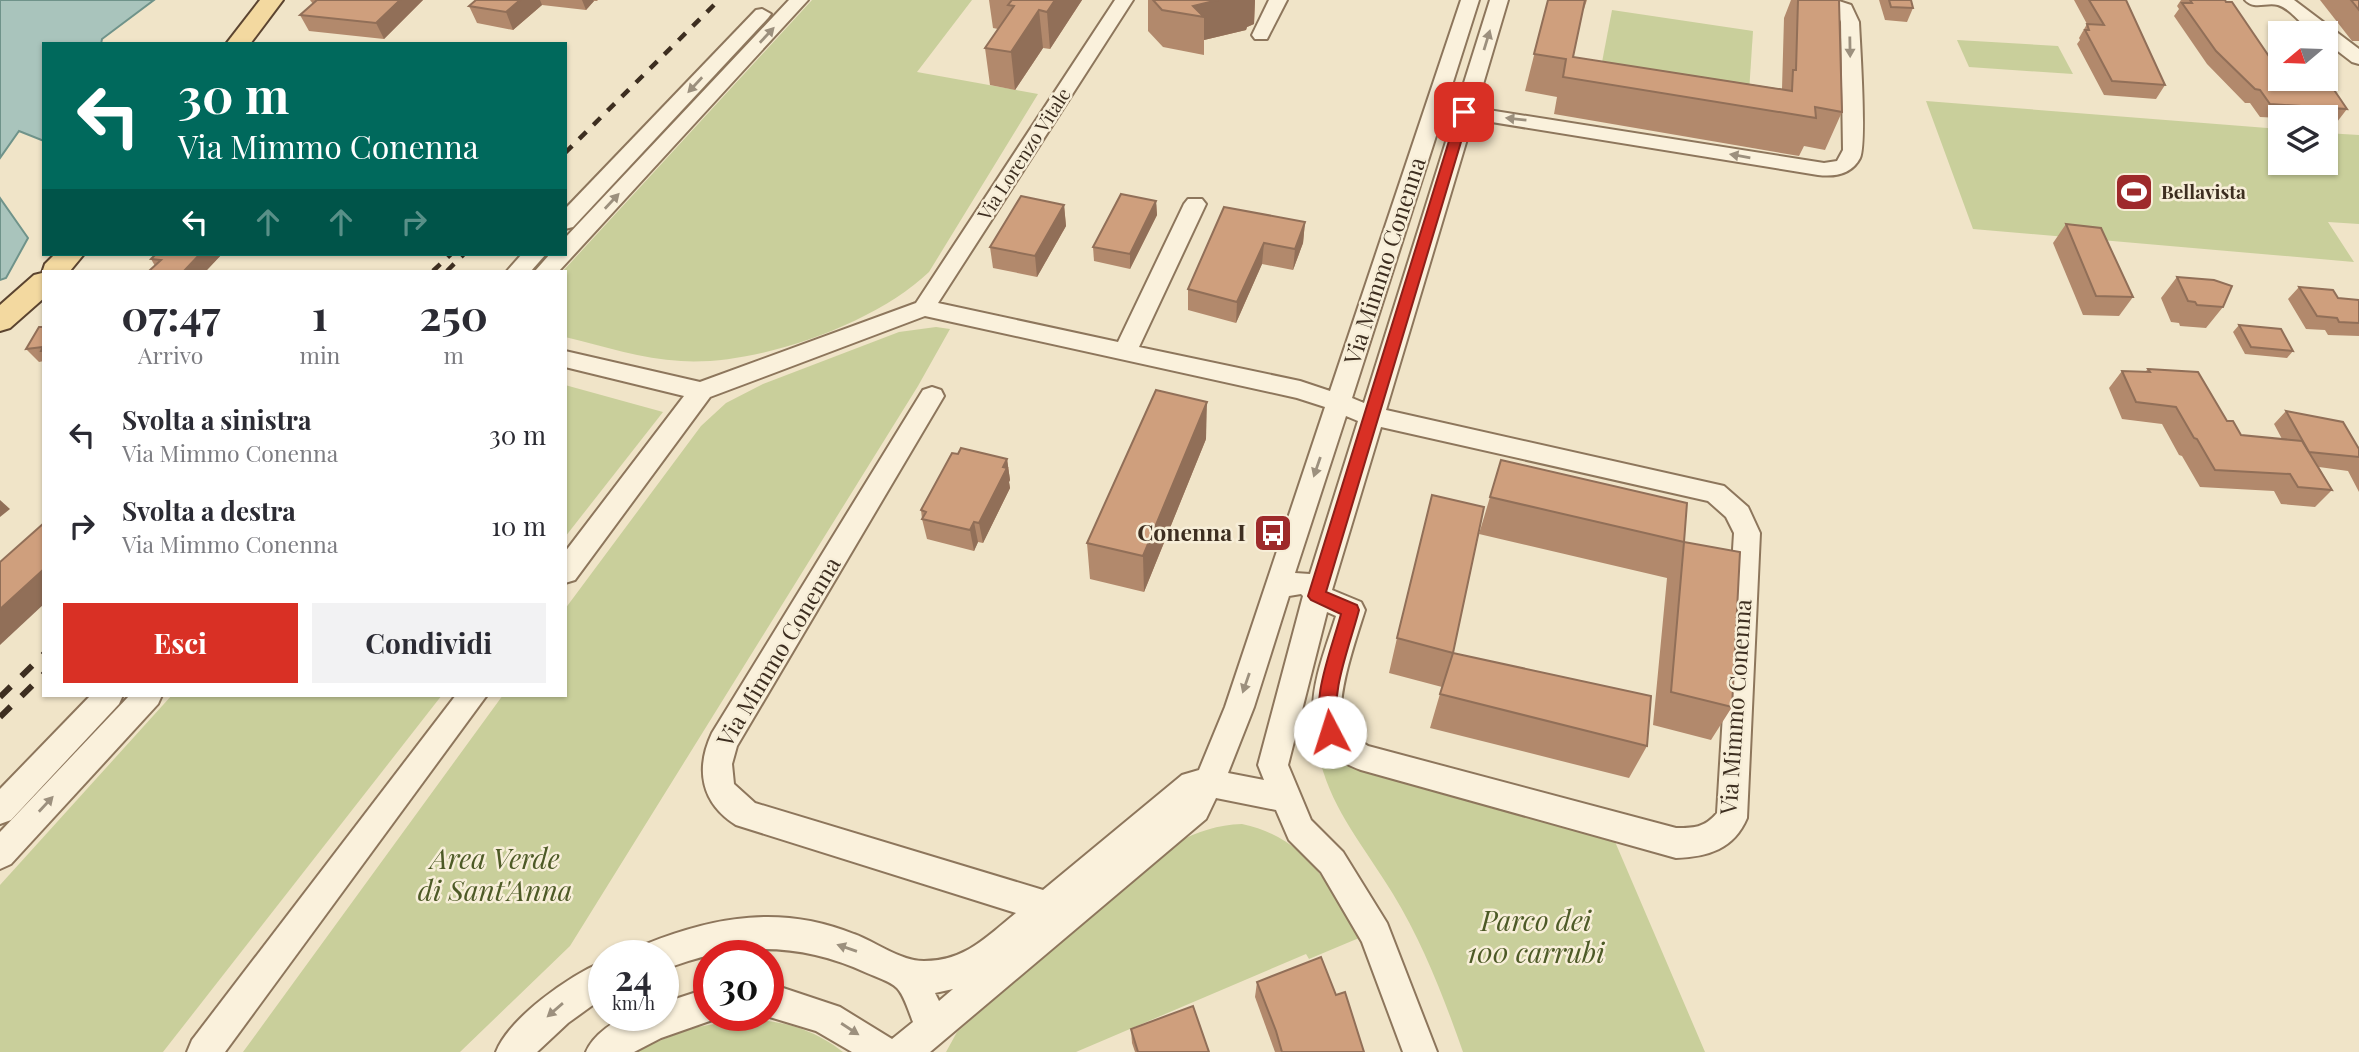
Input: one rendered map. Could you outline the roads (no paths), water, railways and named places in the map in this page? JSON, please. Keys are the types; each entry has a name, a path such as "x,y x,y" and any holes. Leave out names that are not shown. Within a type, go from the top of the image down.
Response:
{"main road":[{"path":"240,42 272,0"},
{"path":"56,270 68,256"},
{"path":"0,321 42,284"}],"street":[{"path":"567,220 776,0"},
{"path":"567,249 800,0"},
{"name":"Via Lorenzo Vitale","path":"924,308 1124,0"},
{"path":"1261,35 1278,0"},
{"name":"Via Mimmo Conenna","path":"903,1052 1195,810 1223,751 1340,402 1470,0"},
{"name":"Via Mimmo Conenna","path":"1420,1052 1375,934 1332,862 1300,830 1273,765 1317,596 1499,0"},
{"path":"1432,117 1461,121 1530,120 1818,169 1843,167 1850,160 1853,150 1850,22 1845,9 1818,0"},
{"path":"2253,0 2282,0 2309,21"},
{"path":"2338,43 2359,58"},
{"path":"1124,353 1195,204"},
{"path":"519,270 533,256"},
{"path":"547,270 560,256"},
{"path":"567,569 701,391 924,308 1300,390 1340,402"},
{"path":"567,359 701,391"},
{"name":"Via Mimmo Conenna","path":"932,396 723,742 715,773 718,787 735,809 747,815 1047,907"},
{"name":"Via Mimmo Conenna","path":"1279,586 1304,583 1313,588 1317,596 1351,610 1326,709 1330,732 1347,751 1676,843 1701,843 1721,834 1732,818 1747,533 1743,519 1732,504 1715,493 1693,487 1371,416 1340,402"},
{"path":"1294,534 1313,543 1335,537"},
{"path":"0,810 107,697"},
{"path":"0,854 146,697"},
{"path":"204,1052 471,697"},
{"path":"679,947 689,943 761,931 806,936 849,948 909,976 925,978 975,968 1193,785 1209,783 1286,798"},
{"path":"909,976 934,1027"},
{"path":"513,1052 552,1012 588,986"},
{"path":"784,1004 811,1010 848,1026 881,1052"},
{"path":"603,1052 622,1038 666,1017 693,1009"}],"water":[{"path":"0,0 154,0 101,42 42,42 42,140 19,131 0,158"},
{"path":"0,198 28,238 6,278 0,280"}],"railway":[{"path":"567,151 719,0"},
{"path":"434,270 449,256"},
{"path":"448,270 462,256"},
{"path":"0,697 42,656"},
{"path":"0,717 42,676"}],"place":[{"name":"Bellavista","path":"2134,192"},
{"name":"Conenna I","path":"1273,533"}],"park label":[{"name":"Area Verde di Sant'Anna","path":"495,875"},
{"name":"Parco dei 100 carrubi","path":"1536,937"}]}
